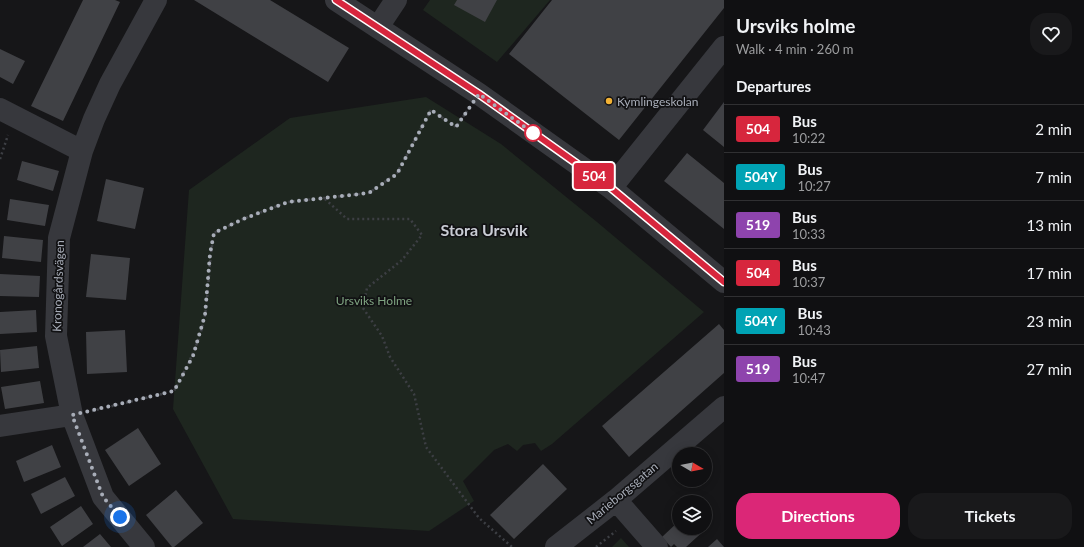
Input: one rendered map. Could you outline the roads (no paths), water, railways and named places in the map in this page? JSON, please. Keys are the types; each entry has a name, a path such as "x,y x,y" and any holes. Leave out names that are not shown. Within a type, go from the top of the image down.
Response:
{"street":[{"name":"Kronogårdsvägen","path":"144,547 103,497 72,415 56,336 59,238 82,151 94,119 110,84 156,0"},
{"path":"336,0 479,94 611,188 724,282"},
{"path":"378,27 396,0"},
{"path":"611,188 724,47"},
{"path":"0,109 82,151"},
{"name":"Marieborgsgatan","path":"556,547 616,500 724,407"},
{"path":"0,426 72,415"},
{"path":"616,500 657,547"}],"place":[{"name":"Kymlingeskolan","path":"609,101"}],"district":[{"name":"Stora Ursvik","path":"484,229"}],"park label":[{"name":"Ursviks Holme","path":"374,300"}]}
